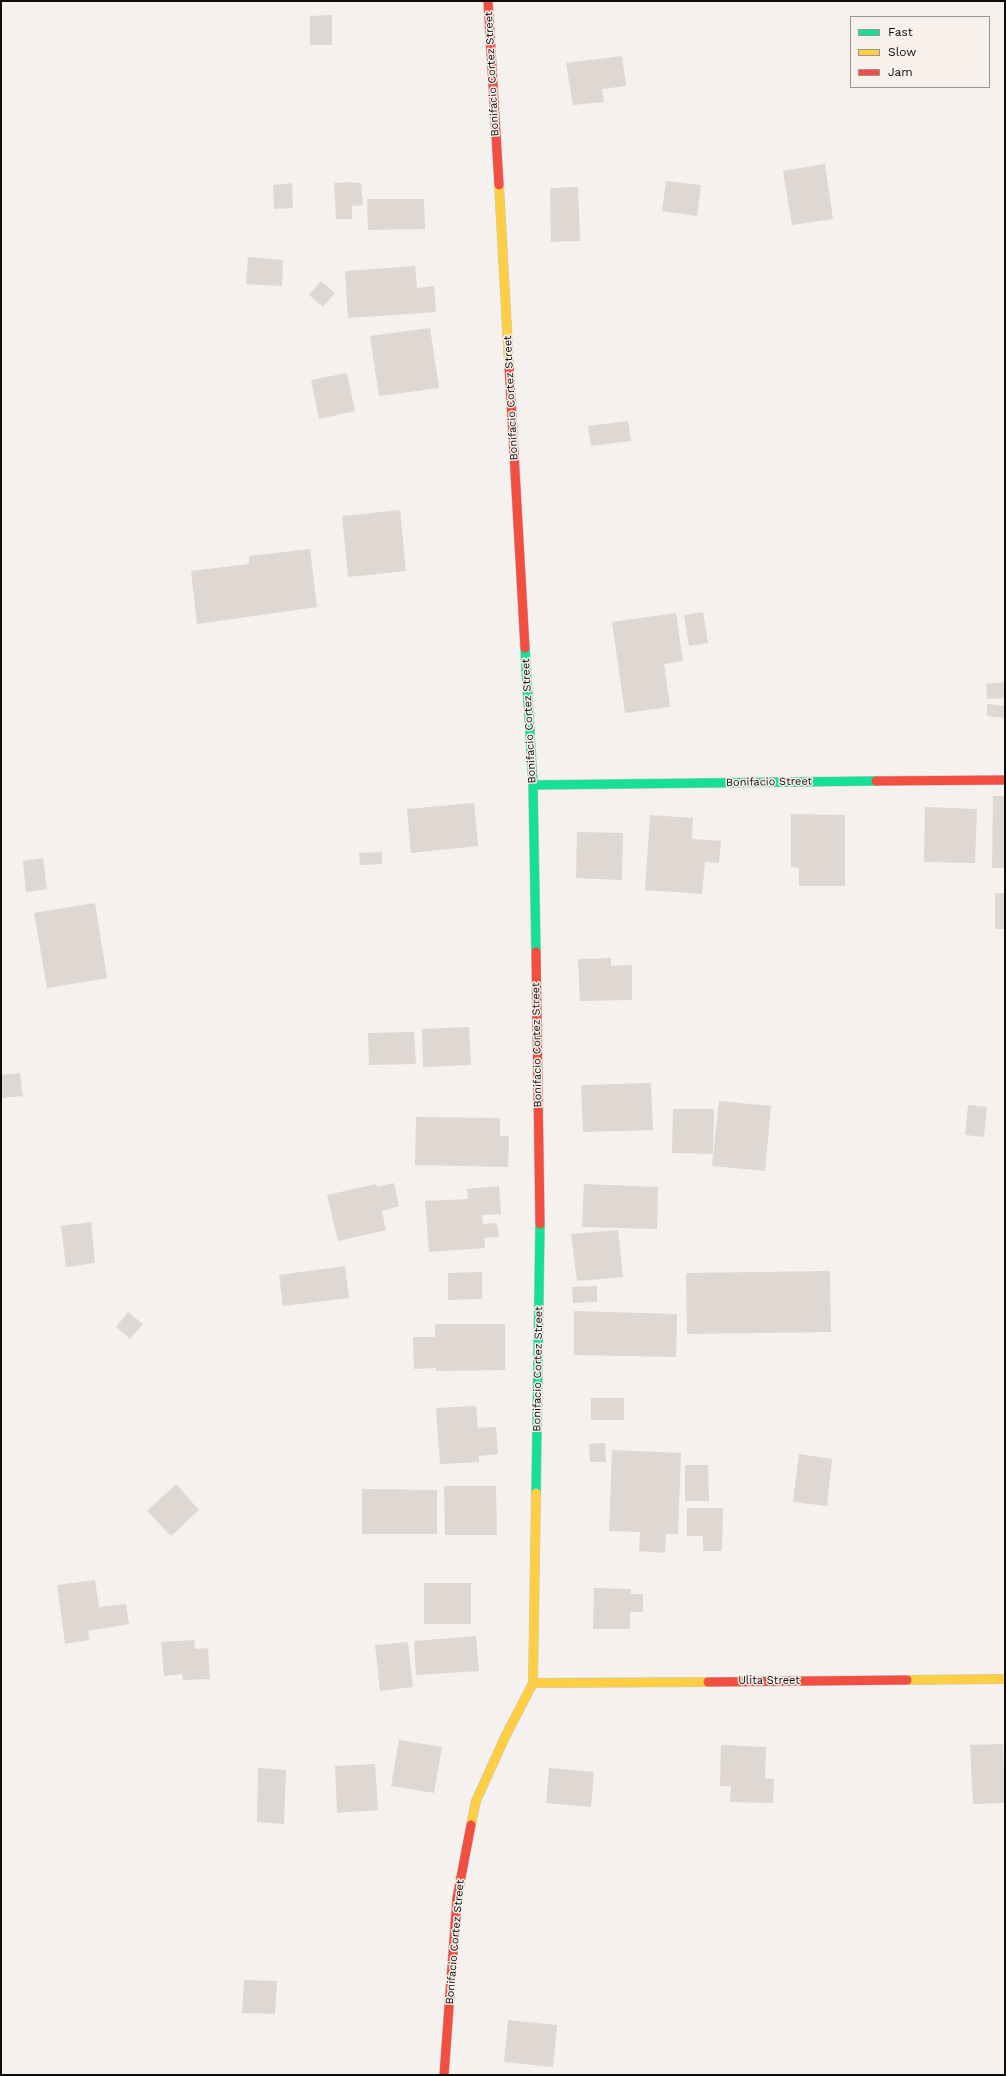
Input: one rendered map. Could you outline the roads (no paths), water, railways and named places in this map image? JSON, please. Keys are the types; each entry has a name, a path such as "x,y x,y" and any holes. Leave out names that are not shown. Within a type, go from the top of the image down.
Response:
{"street":[{"name":"Bonifacio Cortez Street","path":"444,2075 457,1898 476,1801 505,1737 534,1682 540,1243 533,784 488,1"},
{"name":"Bonifacio Street","path":"533,784 1005,780"},
{"name":"Ulita Street","path":"534,1682 1005,1679"}]}
